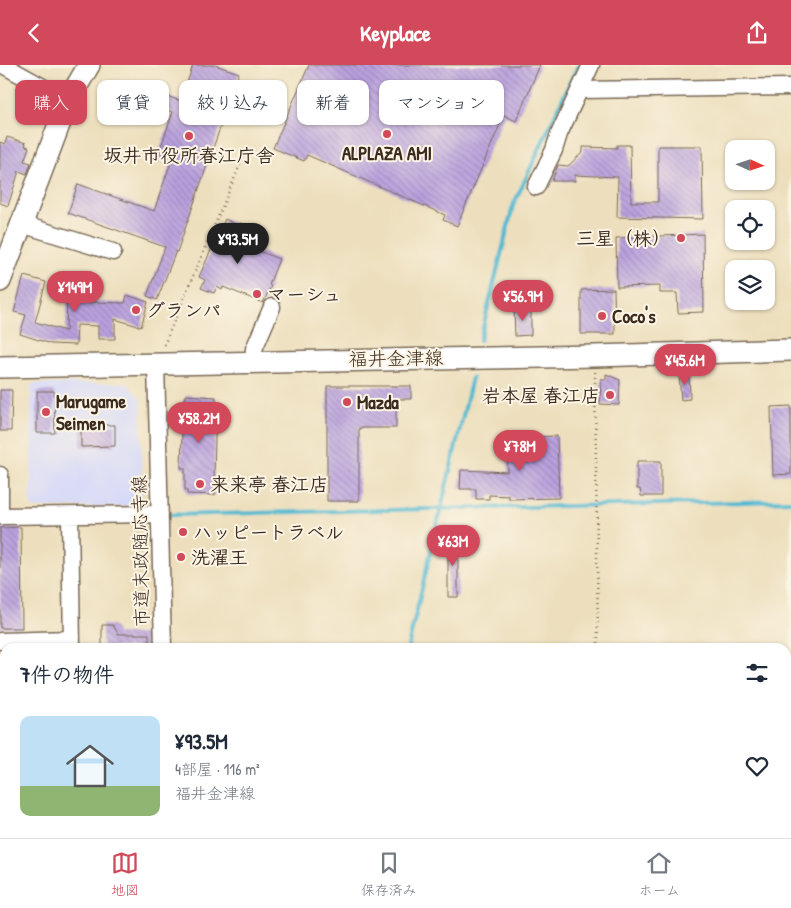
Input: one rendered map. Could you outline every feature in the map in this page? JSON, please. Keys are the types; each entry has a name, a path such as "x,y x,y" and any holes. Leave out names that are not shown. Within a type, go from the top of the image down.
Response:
{"main road":[{"path":"80,80 89,65"},
{"path":"0,281 59,125"},
{"name":"福井金津線","path":"0,367 160,354 253,361 595,356 791,350"}],"street":[{"path":"3,65 30,80"},
{"path":"536,187 591,65"},
{"path":"580,90 791,87"},
{"path":"22,224 113,252"},
{"path":"253,361 254,349 272,307"},
{"name":"市道末政随応寺線","path":"160,354 162,643"},
{"path":"0,475 0,516 160,514"},
{"path":"0,641 72,643 70,516"}],"path":[{"path":"160,354 248,146"},
{"path":"595,356 598,643"}],"shaded area":[{"path":"126,383 141,399 142,506 31,508 31,384"}],"building":[{"path":"193,65 215,65 239,73 237,80 188,80"},
{"name":"ALPLAZA AMI","path":"309,65 540,65 516,121 504,115 504,80 379,80 379,125 500,125 457,226 443,220 445,215 307,155 304,161 273,148 283,125 287,125 287,116 297,93 297,125 369,125 369,80 302,80"},
{"path":"169,97 179,100 179,125 221,125 177,252 157,300 147,296 165,247 68,213 78,184 154,211 171,162 157,158 173,112 169,111"},
{"path":"7,137 26,143 25,146 29,147 24,161 31,163 27,174 19,171 8,206 0,203 0,142 5,144"},
{"path":"617,145 630,145 631,202 658,202 658,146 702,146 703,219 617,217 618,177 575,175 575,181 552,181 558,165 568,166 583,152 583,147 617,148"},
{"path":"225,219 239,226 240,223 252,228 244,245 279,259 269,285 271,286 263,303 223,287 222,290 217,287 214,293 201,288 205,280 199,277"},
{"path":"703,234 704,312 678,313 677,293 660,293 660,286 617,287 616,238"},
{"path":"24,276 46,282 35,322 66,331 67,300 65,300 65,278 88,284 89,302 125,303 127,295 148,302 141,327 115,319 115,339 98,339 98,326 77,325 76,345 51,344 20,334 26,315 14,312"},
{"path":"614,289 615,334 581,334 581,290"},
{"path":"514,308 531,308 531,335 515,336"},
{"path":"679,373 689,373 690,399 681,400"},
{"name":"岩本屋 春江店","path":"606,374 620,380 619,405 600,404 601,379 606,379"},
{"path":"327,386 411,386 411,399 396,399 396,428 359,428 359,501 327,501"},
{"path":"0,390 12,390 11,431 0,431"},
{"path":"37,391 54,391 55,433 37,433"},
{"path":"186,395 216,397 215,495 187,494 187,490 185,490 185,468 181,468 183,399 186,399"},
{"path":"791,406 791,474 773,475 771,407"},
{"path":"81,425 115,425 115,446 81,447"},
{"path":"557,436 559,498 509,499 509,496 489,495 489,499 476,499 476,489 460,489 461,470 508,472 507,438"},
{"path":"637,461 661,461 661,496 641,496 640,489 637,489"},
{"path":"21,527 22,628 0,628 0,528"},
{"path":"448,537 458,537 458,597 448,597"},
{"path":"102,625 113,625 118,634 149,634 149,643 102,643"}],"waterway":[{"path":"480,340 513,206 578,65"},
{"path":"409,643 472,378"},
{"path":"165,515 791,501"}],"place":[{"name":"ALPLAZA AMI","path":"387,134"},
{"name":"坂井市役所春江庁舎","path":"189,136"},
{"name":"三星（株）","path":"681,238"},
{"name":"マーシュ","path":"257,294"},
{"name":"グランパ","path":"136,310"},
{"name":"Coco's","path":"602,316"},
{"name":"岩本屋 春江店","path":"610,395"},
{"name":"Mazda","path":"347,402"},
{"name":"Marugame Seimen","path":"46,412"},
{"name":"来来亭 春江店","path":"200,484"},
{"name":"ハッピートラベル","path":"183,532"},
{"name":"洗濯王","path":"181,557"}]}
